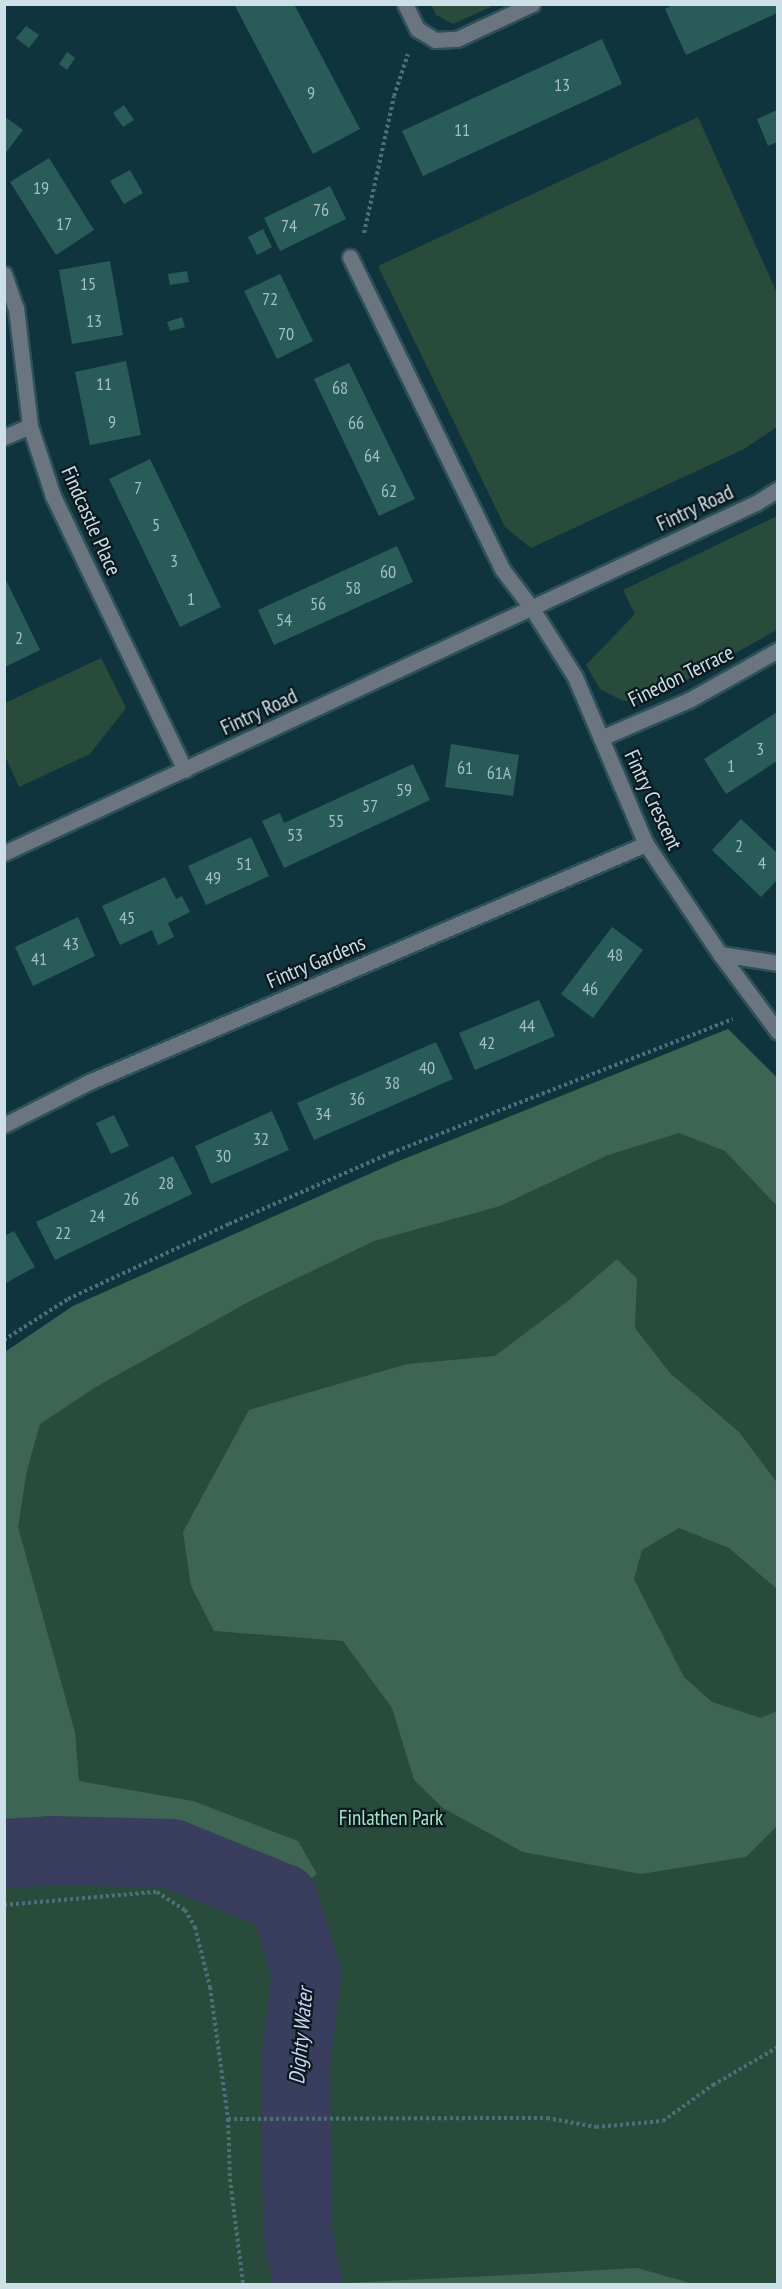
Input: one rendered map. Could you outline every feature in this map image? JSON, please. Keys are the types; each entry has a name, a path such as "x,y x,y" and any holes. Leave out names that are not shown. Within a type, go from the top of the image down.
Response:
{"street":[{"path":"405,4 417,29 435,40 457,39 532,4"},
{"path":"350,257 502,569 531,607"},
{"name":"Findcastle Place","path":"4,274 16,308 30,426 53,496 186,770"},
{"path":"4,437 30,426"},
{"name":"Fintry Road","path":"4,853 756,503 777,489"},
{"name":"Fintry Crescent","path":"531,607 575,677 646,843 720,954 777,1032"},
{"name":"Finedon Terrace","path":"601,738 689,700 777,650"},
{"name":"Fintry Gardens","path":"4,1125 89,1082 646,843"},
{"path":"720,954 777,963"}],"path":[{"path":"350,257 362,244 394,96 417,29"},
{"path":"4,1340 68,1299 229,1224 391,1153 758,1007"},
{"path":"4,1905 157,1892 185,1910 195,1928 210,1988 228,2119 230,2179 243,2284"},
{"path":"228,2119 547,2118 596,2127 663,2121 713,2085 777,2047"}],"green space":[{"path":"431,5 495,5 453,24 436,15"},
{"path":"698,117 777,293 777,427 744,449 531,548 505,527 378,266"},
{"path":"777,516 777,630 650,700 623,701 600,689 586,665 635,614 623,590"},
{"path":"101,658 126,708 90,754 19,787 5,756 5,703"},
{"name":"Finlathen Park","path":"728,1029 778,1078 777,2284 5,2284 5,1352 73,1306 394,1163"},
{"path":"728,1029 777,1078 777,1206 725,1151 679,1133 608,1155 500,1206 374,1241 250,1301 96,1387 40,1424 27,1470 18,1527 75,1732 79,1781 193,1801 298,1841 317,1874 283,1898 172,1853 52,1850 5,1853 5,1352 73,1306 394,1163"},
{"path":"617,1259 637,1279 635,1328 670,1373 739,1432 778,1484 777,1589 729,1548 679,1528 642,1550 634,1579 684,1677 712,1702 761,1718 777,1711 777,1826 746,1857 641,1874 523,1852 443,1808 414,1780 392,1708 343,1641 214,1631 191,1586 183,1532 249,1410 407,1364 495,1356 568,1301"},
{"path":"637,2268 694,2284 324,2284 530,2274"}],"building":[{"path":"234,4 294,4 360,129 313,154"},
{"path":"675,4 777,4 777,13 686,55 665,9"},
{"path":"26,26 39,35 29,48 16,38"},
{"path":"602,39 622,84 423,176 402,131"},
{"path":"67,52 75,58 67,70 59,64"},
{"path":"124,105 134,120 123,127 113,113"},
{"path":"777,110 777,142 768,146 757,119"},
{"path":"4,116 23,130 4,155"},
{"path":"49,158 94,230 56,255 10,182"},
{"path":"130,170 143,193 124,204 110,181"},
{"path":"330,186 346,219 280,251 264,218"},
{"path":"263,229 272,247 257,255 248,237"},
{"path":"110,261 123,335 72,344 59,270"},
{"path":"187,271 189,282 170,285 168,274"},
{"path":"280,274 313,341 277,359 244,291"},
{"path":"182,317 185,327 170,331 167,322"},
{"path":"126,361 141,435 90,445 75,372"},
{"path":"349,363 415,499 379,516 314,379"},
{"path":"150,459 221,607 180,627 109,479"},
{"path":"397,546 413,582 274,645 258,610"},
{"path":"5,578 40,650 5,667"},
{"path":"777,712 777,761 726,794 704,759"},
{"path":"451,744 519,755 513,796 445,787"},
{"path":"413,764 430,800 284,868 262,821 280,813 284,823"},
{"path":"741,819 777,853 777,880 761,897 712,850"},
{"path":"251,837 269,876 206,905 188,866"},
{"path":"165,877 176,899 182,896 190,912 168,923 174,937 158,945 152,930 120,945 102,906"},
{"path":"78,917 95,956 33,986 15,947"},
{"path":"612,927 643,950 593,1018 561,994"},
{"path":"539,1000 555,1036 475,1070 459,1033"},
{"path":"436,1042 453,1079 314,1140 297,1103"},
{"path":"272,1111 289,1150 211,1184 195,1146"},
{"path":"114,1115 129,1146 111,1154 96,1123"},
{"path":"173,1156 192,1194 55,1260 36,1222"},
{"path":"14,1231 35,1267 4,1284 4,1236"}],"waterway":[{"name":"Dighty Water","path":"4,1853 52,1850 172,1853 283,1898 306,1973 295,2062 297,2229 307,2284"}]}
